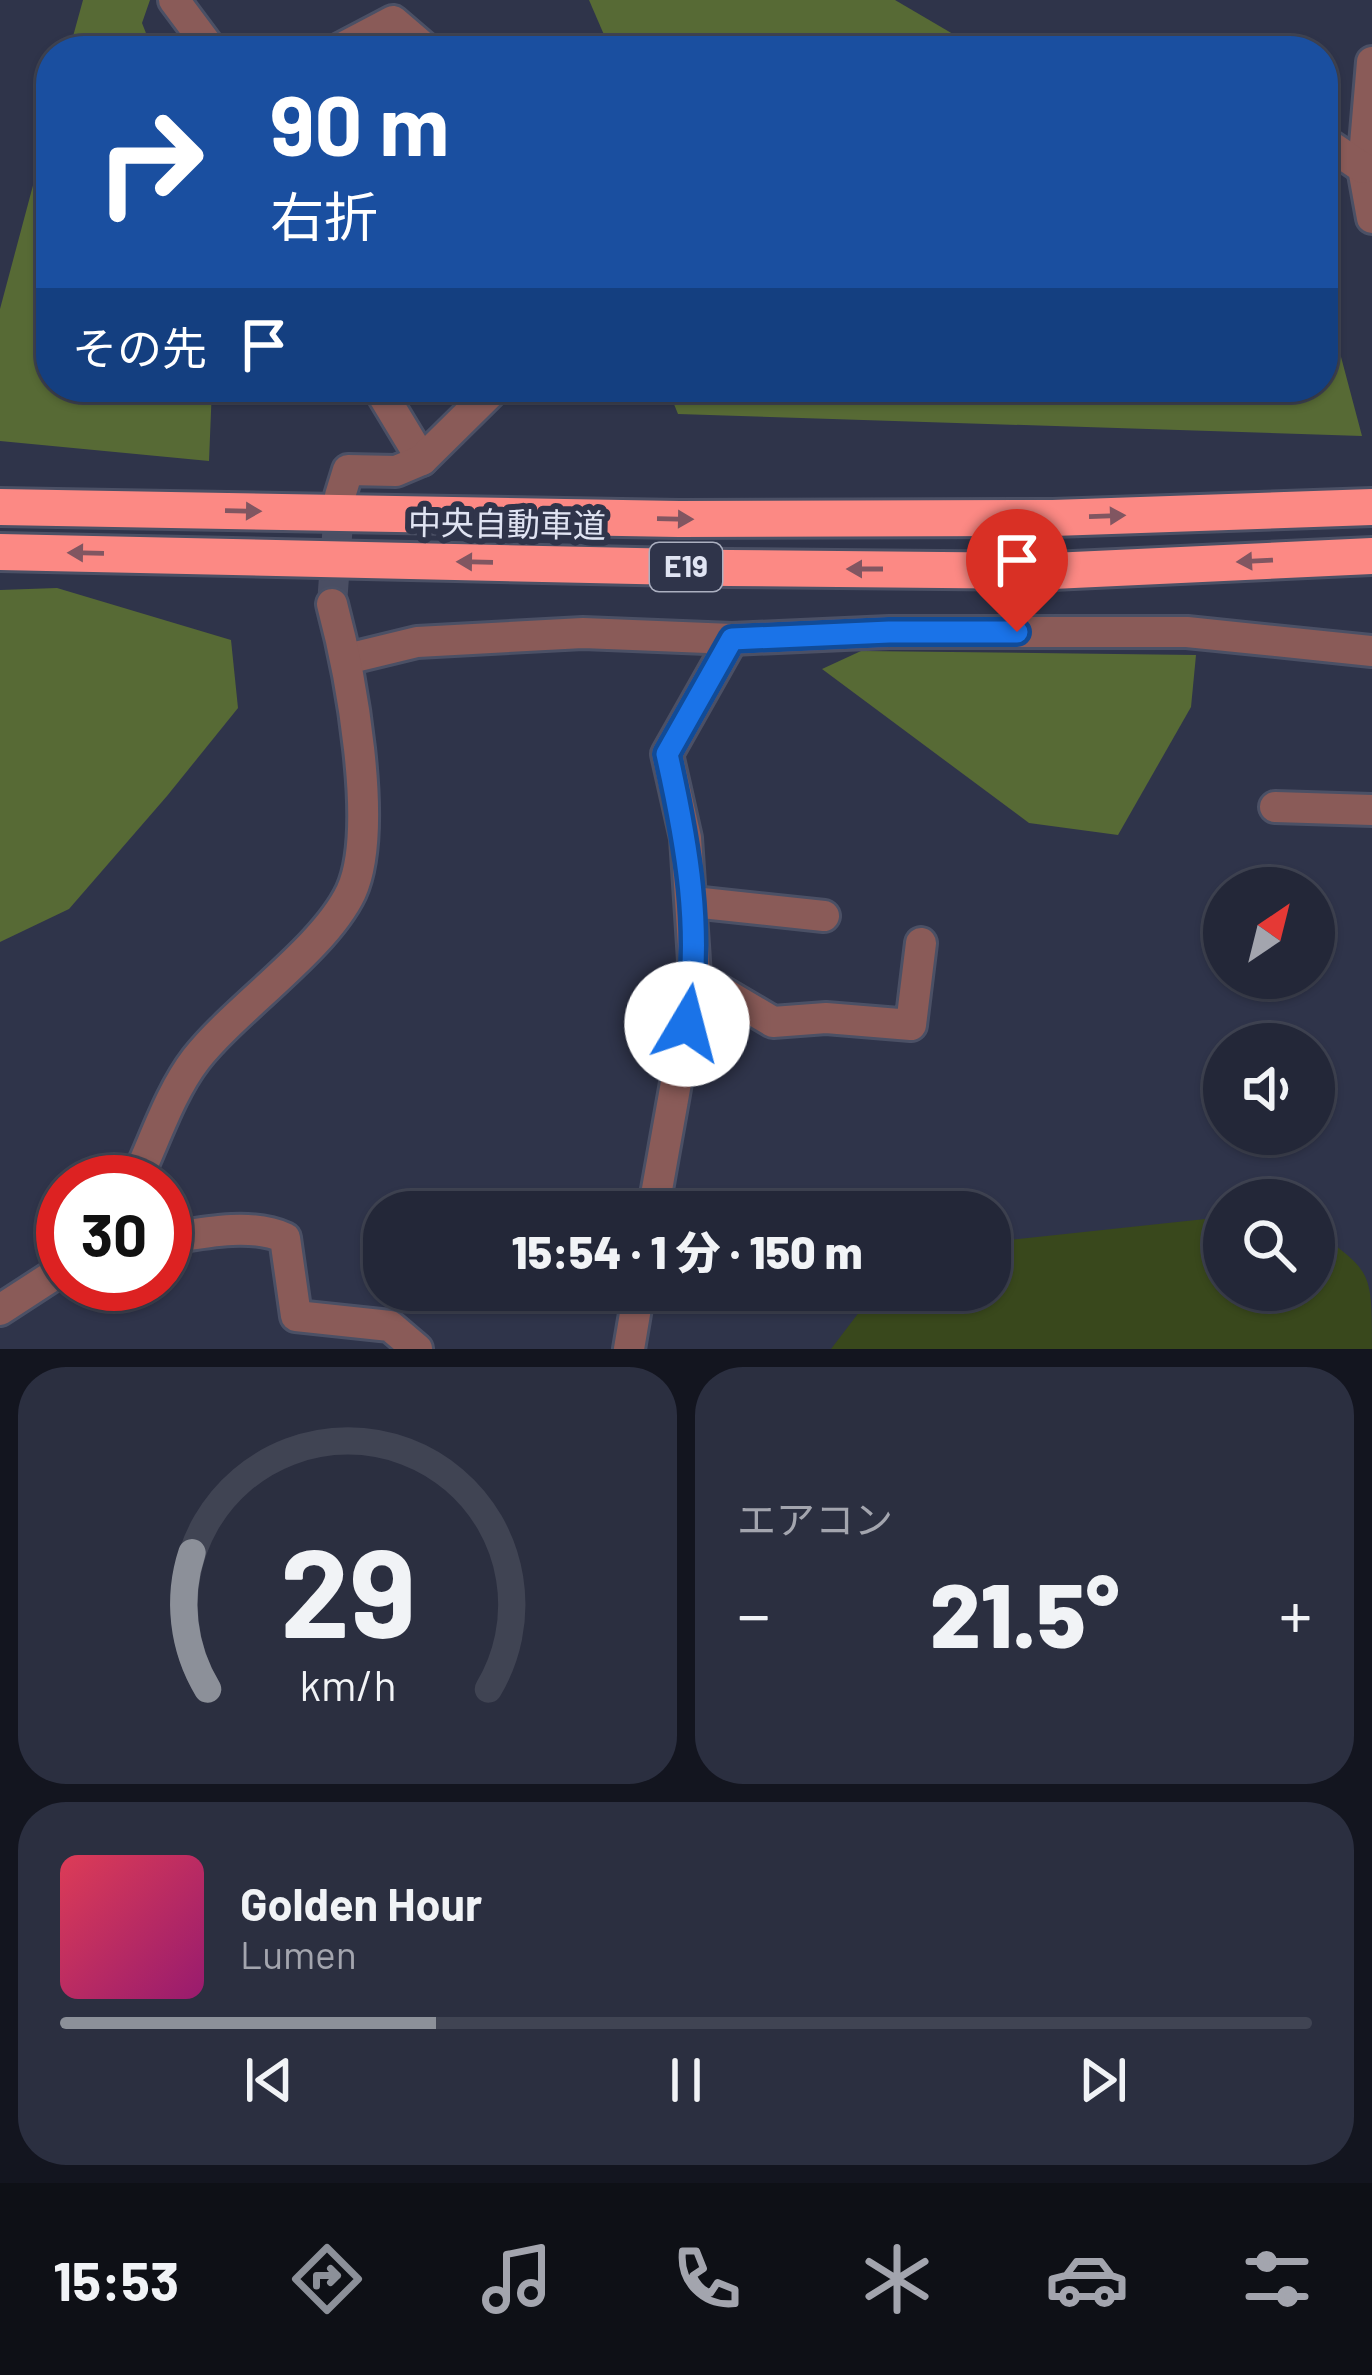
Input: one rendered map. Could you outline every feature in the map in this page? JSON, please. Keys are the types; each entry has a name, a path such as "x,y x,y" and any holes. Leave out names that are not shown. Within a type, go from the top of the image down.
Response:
{"highway":[{"name":"中央自動車道","path":"0,507 749,519 1054,518 1372,507"},
{"name":"中央自動車道","path":"0,551 1052,571 1372,556"}],"street":[{"path":"175,0 201,36"},
{"path":"365,36 393,21 410,36"},
{"path":"1372,62 1363,168 1372,218"},
{"path":"1338,151 1363,168"},
{"path":"387,402 422,460"},
{"path":"340,496 348,470 396,471 422,460 481,402"},
{"path":"148,1155 195,1060 327,926 350,896 359,868 362,802 346,659 332,604"},
{"path":"346,659 417,642 583,633 732,639 889,632 1186,632 1372,651"},
{"path":"657,1191 695,976 686,838 667,754 732,639"},
{"path":"1275,807 1372,810"},
{"path":"693,902 824,916"},
{"path":"695,976 773,1022 826,1018 911,1024 921,943"},
{"path":"192,1235 271,1232 285,1238 296,1316 390,1326 417,1349"},
{"path":"0,1310 36,1287"},
{"path":"629,1349 635,1311"}],"green space":[{"path":"83,0 150,0 142,23 147,36 73,36"},
{"path":"589,0 895,0 956,36 605,36"},
{"path":"36,174 36,402 211,402 209,461 0,441 0,309"},
{"path":"1338,346 1362,436 678,414 673,402 1338,402"},
{"path":"57,588 231,640 238,708 69,909 0,942 0,590"},
{"path":"861,651 1196,655 1191,707 1118,835 1029,823 822,669"},
{"path":"1203,1219 1203,1311 1335,1311 1335,1245 1365,1276 1372,1349 831,1349 860,1311 1011,1311 1011,1240"}],"tunnel":[{"path":"332,604 340,496"}],"route":[{"path":"687,1024 695,976 693,902 686,838 667,754 732,639 1017,632"}]}
